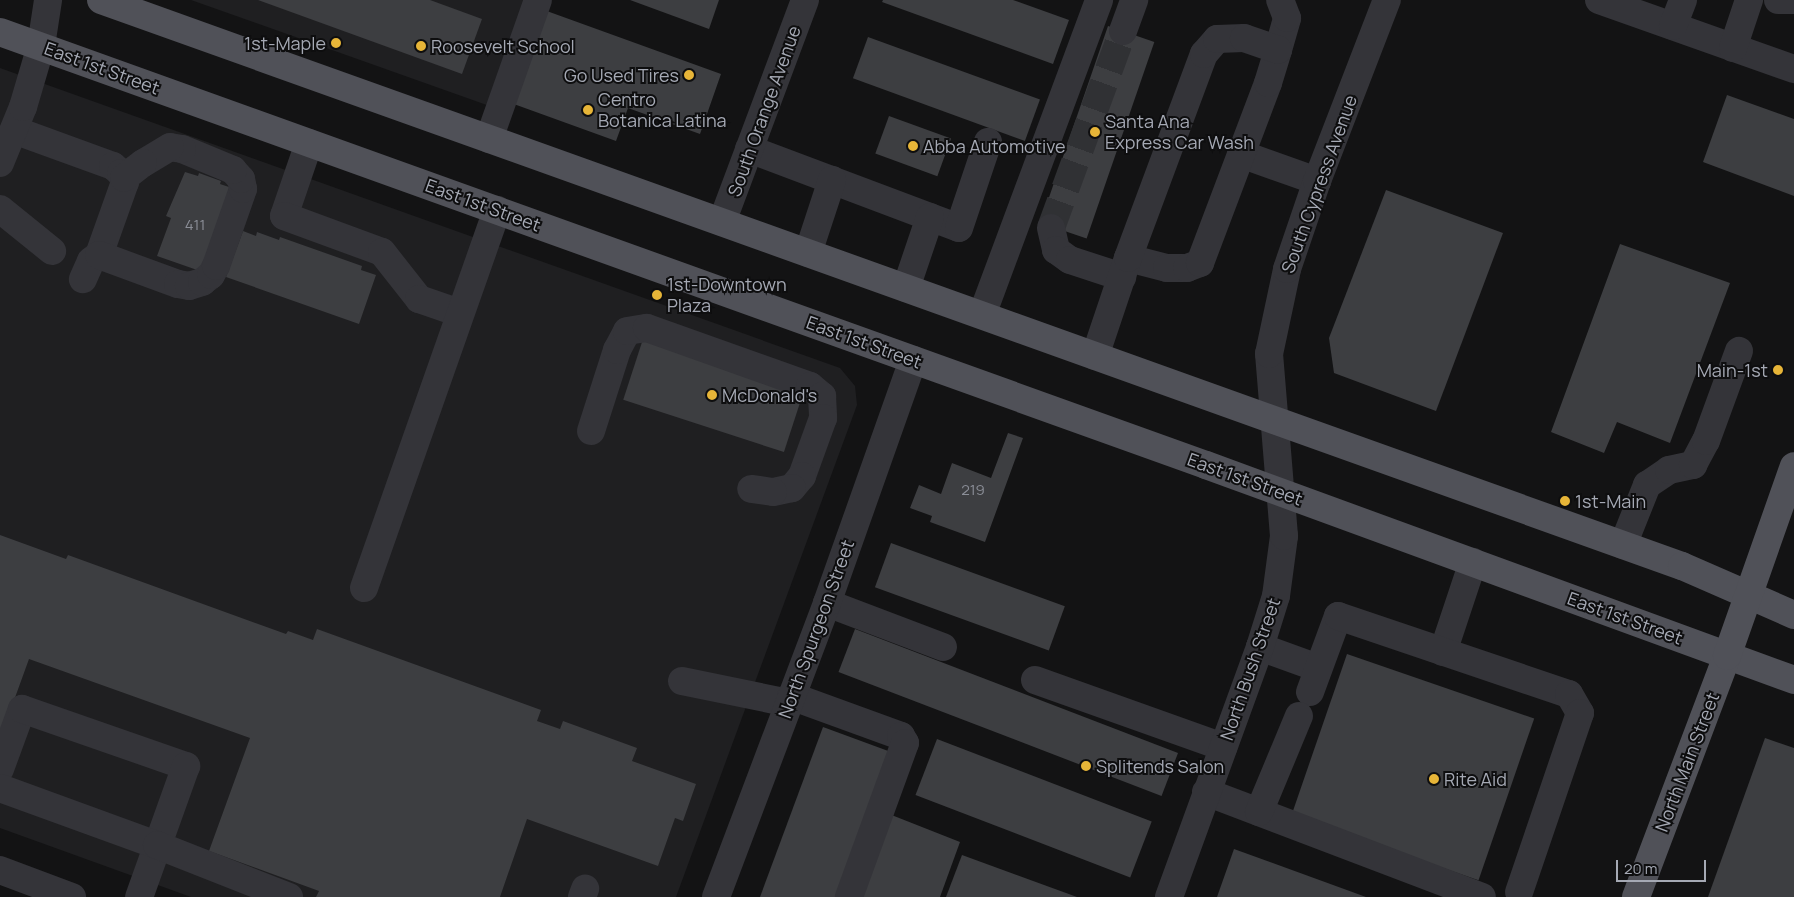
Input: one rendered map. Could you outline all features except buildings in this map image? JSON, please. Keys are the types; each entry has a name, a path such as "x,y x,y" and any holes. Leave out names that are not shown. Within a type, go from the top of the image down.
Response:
{"main road":[{"path":"101,0 1682,566 1794,615"},
{"name":"East 1st Street","path":"0,32 1280,492 1794,680"},
{"name":"North Main Street","path":"1636,897 1727,656 1794,466"}],"street":[{"path":"0,163 23,107 41,46 48,0"},
{"path":"488,139 538,0"},
{"name":"South Orange Avenue","path":"722,222 805,0"},
{"path":"982,315 1099,0"},
{"path":"1123,31 1134,0"},
{"path":"1051,228 1056,250 1070,260 1125,267 1167,268 1187,268 1200,263 1278,50 1286,18 1280,0"},
{"name":"South Cypress Avenue","path":"1280,492 1270,354 1291,254 1387,0"},
{"path":"1599,0 1794,69"},
{"path":"1673,26 1683,0"},
{"path":"1733,48 1749,0"},
{"path":"1778,0 1794,0"},
{"path":"1095,356 1125,267 1204,54 1217,38 1244,38 1278,50"},
{"path":"14,130 114,166 124,178 125,182 99,255 91,261 83,279"},
{"path":"749,149 959,228 988,142"},
{"path":"309,143 284,216 382,252 419,299 460,313"},
{"path":"99,255 178,284 189,286 202,282 211,275 216,266 243,189 242,179 233,170 182,149 170,147 143,163 124,178"},
{"path":"1241,154 1317,181"},
{"path":"808,253 832,180"},
{"path":"0,209 52,251"},
{"path":"364,588 497,210"},
{"path":"906,288 930,217"},
{"path":"591,431 617,350 627,331 647,328 810,386 822,396 823,418 802,476 792,488 773,492 751,489"},
{"path":"1623,545 1646,485 1669,470 1693,465 1706,441 1739,351"},
{"name":"North Spurgeon Street","path":"716,897 827,603 913,360"},
{"name":"North Bush Street","path":"1169,897 1260,647 1277,588 1284,536 1280,492"},
{"path":"1443,652 1473,562"},
{"path":"827,603 943,647"},
{"path":"1259,812 1309,692 1338,616 1569,694 1580,713 1517,895"},
{"path":"1260,647 1309,692"},
{"path":"1035,680 1223,747"},
{"path":"682,681 790,699 902,736 905,743 849,897"},
{"path":"0,769 22,709 186,766 139,897"},
{"path":"0,788 157,845 289,897"},
{"path":"1206,792 1482,897"},
{"path":"0,870 72,897"}],"shaded area":[{"name":"Roosevelt School","path":"191,0 537,0 498,109"},
{"path":"0,68 840,368 855,386 857,405 676,897 191,897 0,828"}],"tunnel":[{"path":"1051,228 1123,31"}],"place":[{"name":"1st-Maple","path":"336,43"},
{"name":"Roosevelt School","path":"421,46"},
{"name":"Go Used Tires","path":"689,75"},
{"name":"Centro Botanica Latina","path":"588,110"},
{"name":"Santa Ana Express Car Wash","path":"1095,132"},
{"name":"Abba Automotive","path":"913,146"},
{"name":"1st-Downtown Plaza","path":"657,295"},
{"name":"Main-1st","path":"1778,370"},
{"name":"McDonald's","path":"712,395"},
{"name":"1st-Main","path":"1565,501"},
{"name":"Splitends Salon","path":"1086,766"},
{"name":"Rite Aid","path":"1434,779"}]}
